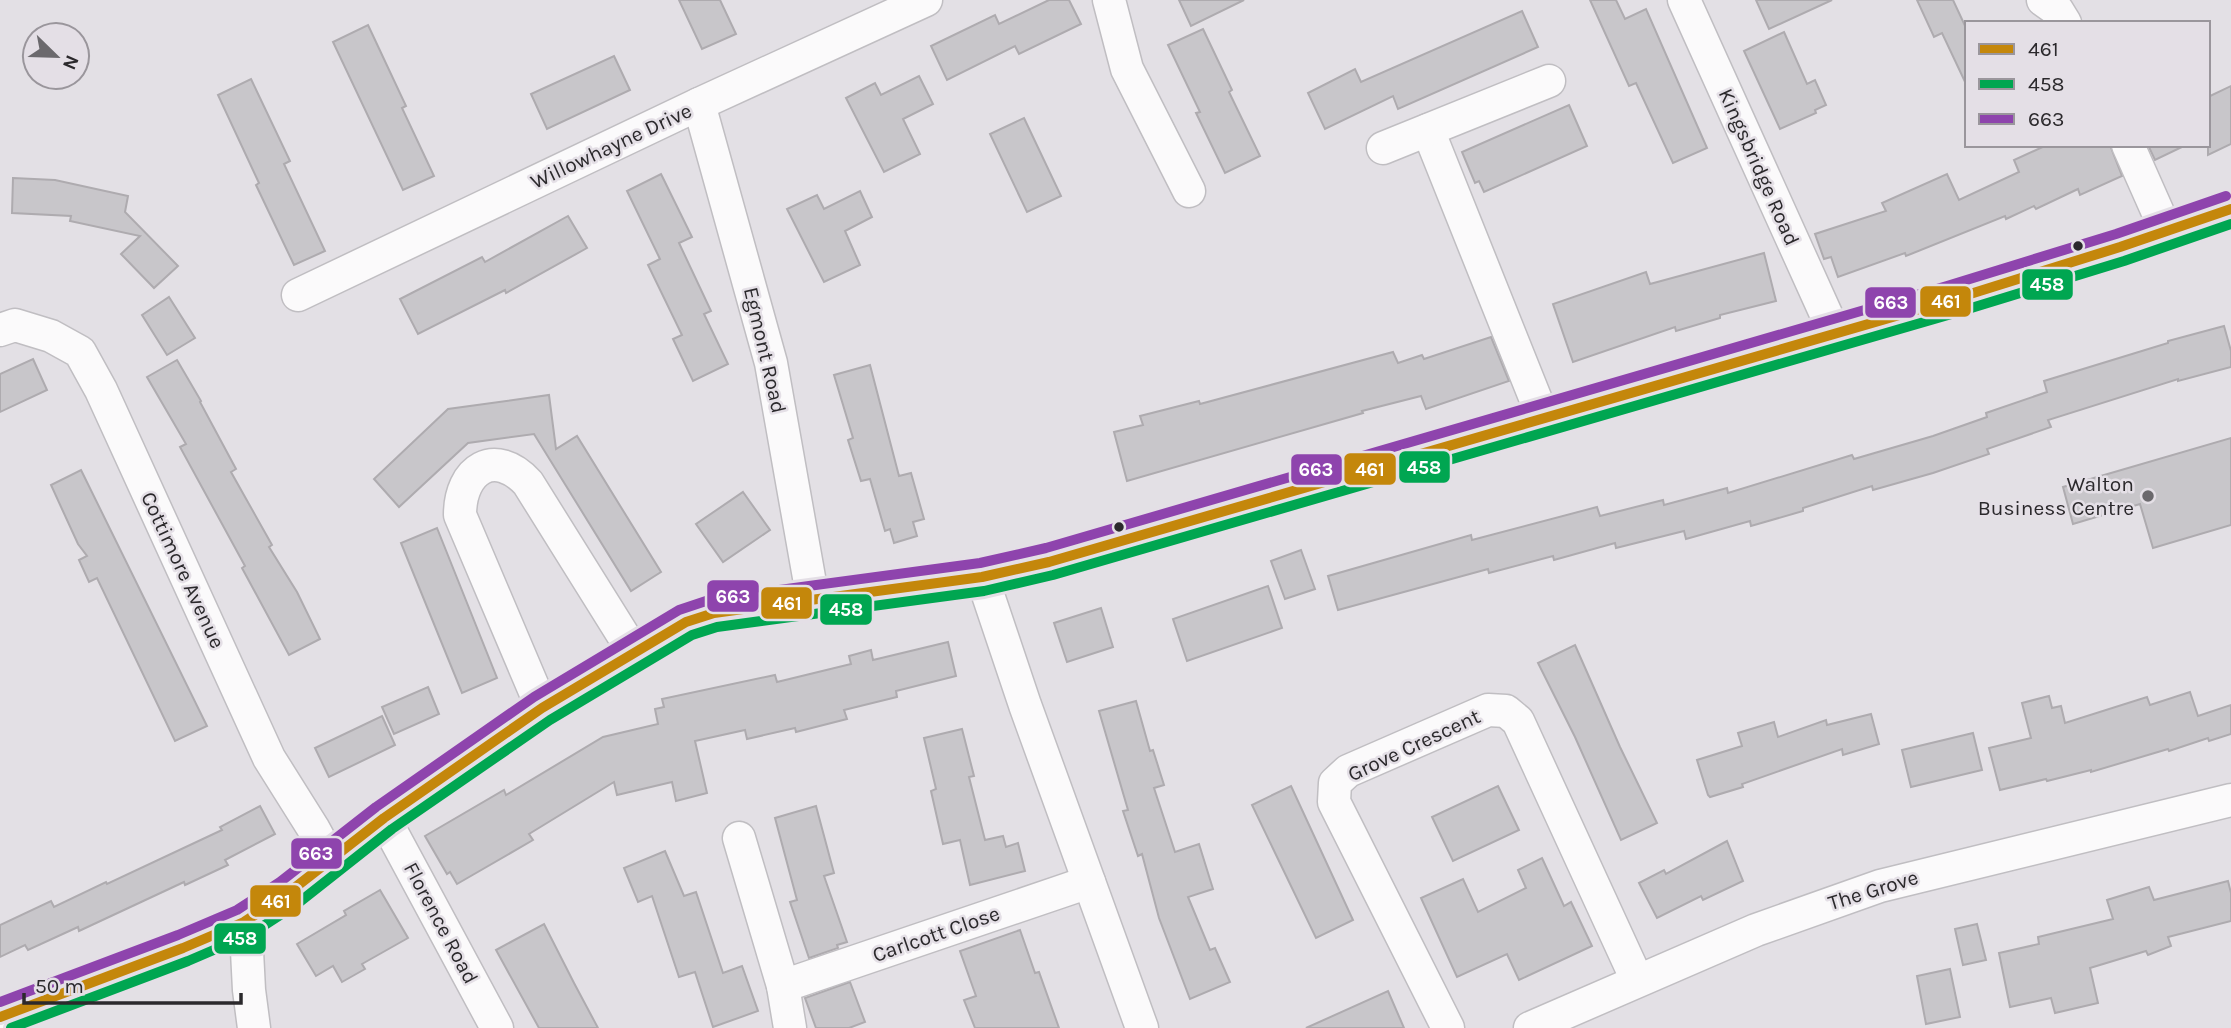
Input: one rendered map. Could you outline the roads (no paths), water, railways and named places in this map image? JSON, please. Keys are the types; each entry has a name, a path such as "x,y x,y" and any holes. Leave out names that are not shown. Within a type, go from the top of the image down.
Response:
{"street":[{"name":"Willowhayne Drive","path":"298,295 699,104 926,0"},
{"path":"1109,0 1127,69 1189,191"},
{"name":"Kingsbridge Road","path":"1684,0 1835,334"},
{"path":"1383,148 1549,81"},
{"name":"Egmont Road","path":"699,104 771,363 813,600"},
{"path":"1428,130 1544,420"},
{"path":"2129,147 2166,233"},
{"path":"0,1017 237,925 288,893 384,818 542,708 633,651 686,622 715,613 982,577 1063,558 1835,334 2166,233 2231,209"},
{"name":"Cottimore Avenue","path":"0,330 15,325 51,336 80,352 101,390 269,758 331,861"},
{"path":"542,708 460,515 464,489 471,476 481,467 494,464 519,473 633,651"},
{"path":"982,577 1025,705 1142,1028"},
{"name":"Grove Crescent","path":"1448,1028 1334,802 1335,783 1348,771 1488,710 1506,711 1518,721 1637,980"},
{"name":"The Grove","path":"1530,1028 1756,930 1880,886 2231,800"},
{"name":"Florence Road","path":"384,818 497,1028"},
{"path":"739,838 783,986 790,1028"},
{"name":"Carlcott Close","path":"783,986 1089,883"},
{"path":"237,925 247,951 254,1028"}],"place":[{"name":"Walton Business Centre","path":"2148,496"}]}
